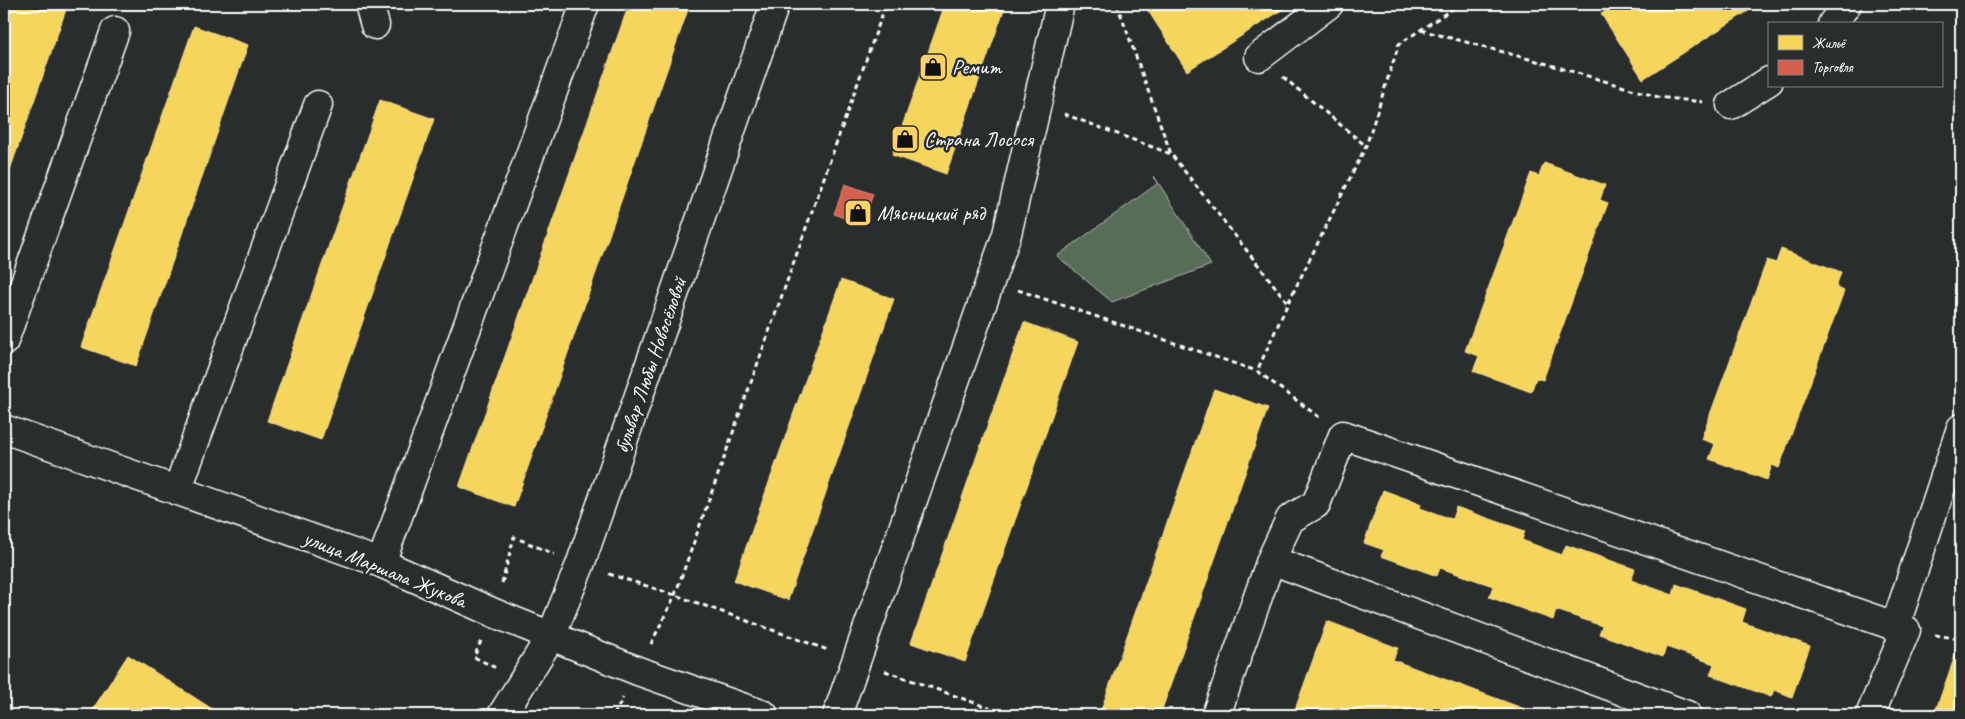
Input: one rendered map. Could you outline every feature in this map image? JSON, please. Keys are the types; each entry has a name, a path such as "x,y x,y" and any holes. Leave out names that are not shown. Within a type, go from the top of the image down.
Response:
{"street":[{"path":"381,563 585,4"},
{"name":"бульвар Любы Новосёловой","path":"502,715 551,636 580,565 775,4"},
{"path":"837,715 1007,234 1060,4"},
{"path":"1259,57 1329,4"},
{"path":"1834,22 1847,4"},
{"path":"4,341 115,31"},
{"path":"1731,105 1768,82"},
{"path":"177,491 318,104"},
{"path":"1895,627 1961,428"},
{"name":"улица Маршала Жукова","path":"4,429 381,563 494,613 638,671 764,715"},
{"path":"1216,715 1271,560 1290,519 1316,504 1343,434 1906,630 1870,715"},
{"path":"1271,560 1687,715"}],"path":[{"path":"614,715 675,595 886,4"},
{"path":"1118,4 1171,154 1288,303"},
{"path":"1257,371 1288,303 1366,146 1399,44 1460,4"},
{"path":"1420,30 1658,97 1731,105"},
{"path":"1259,57 1366,146"},
{"path":"1037,104 1171,154"},
{"path":"990,281 1257,371 1343,434"},
{"path":"474,657 494,613 514,537 580,565 675,595 1009,715"}],"green space":[{"path":"1154,176 1211,265 1112,302 1057,256 1157,184"}],"building: Жильё":[{"path":"7,4 68,4 4,187 4,14"},
{"path":"629,4 690,4 514,507 459,487"},
{"path":"945,4 1006,4 946,174 892,155"},
{"path":"1148,4 1291,4 1187,71 1145,6"},
{"path":"1616,4 1759,4 1643,79 1601,14"},
{"path":"194,26 248,45 136,366 81,347"},
{"path":"380,100 434,119 321,440 267,421"},
{"path":"1544,163 1605,185 1600,200 1608,203 1543,380 1536,378 1531,392 1473,371 1479,356 1465,351 1531,173 1539,176"},
{"path":"1781,249 1841,272 1836,287 1844,291 1779,468 1772,465 1767,480 1709,459 1715,444 1701,439 1767,260 1776,263"},
{"path":"841,280 894,299 788,600 734,581"},
{"path":"1024,322 1078,342 965,662 911,643"},
{"path":"1214,389 1268,408 1160,715 1116,715 1101,710"},
{"path":"1383,490 1421,504 1420,508 1452,519 1456,507 1525,531 1522,540 1562,555 1566,545 1635,569 1631,580 1673,595 1676,584 1746,609 1742,622 1810,646 1792,697 1774,690 1771,697 1710,675 1714,664 1666,647 1663,657 1599,634 1602,626 1556,610 1553,620 1489,597 1493,586 1440,568 1437,576 1381,556 1384,550 1364,543"},
{"path":"1327,621 1398,648 1393,660 1541,715 1293,715"},
{"path":"1957,650 1961,652 1961,715 1934,715"},
{"path":"128,655 214,710 211,715 89,715"}],"building: Торговля":[{"path":"845,184 873,194 862,225 834,214"}],"place":[{"name":"Ремит","path":"933,67"},
{"name":"Страна Лосося","path":"905,139"},
{"name":"Мясницкий ряд","path":"858,213"}]}
